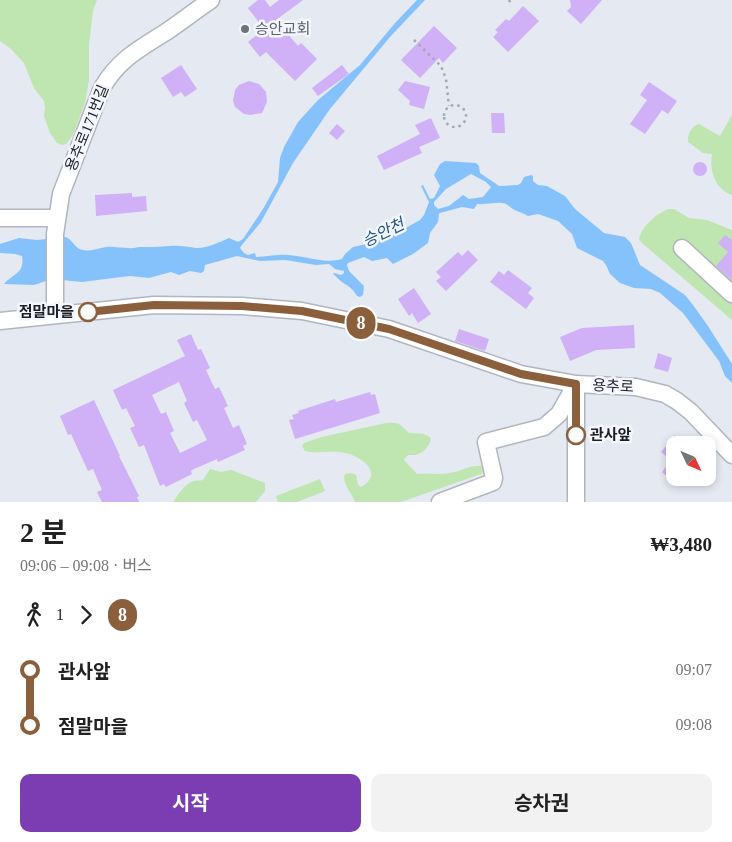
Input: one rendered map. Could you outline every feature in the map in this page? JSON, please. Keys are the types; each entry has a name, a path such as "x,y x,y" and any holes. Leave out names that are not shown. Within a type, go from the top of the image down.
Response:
{"street":[{"name":"용추로171번길","path":"54,307 55,226 64,185 102,88 108,77 120,63 211,0"},
{"path":"0,218 55,226"},
{"path":"682,248 732,294"},
{"name":"용추로","path":"0,321 54,307 242,306 302,311 389,329 521,374 576,384 636,387 665,394 678,401 732,455"},
{"path":"440,502 493,482 494,478 486,442 544,427 558,414 576,384"},
{"path":"576,384 576,502"}],"path":[{"path":"509,0 512,5"},
{"path":"414,40 441,66 446,79 449,106 444,115 445,122 455,127 462,125 466,119 464,108 457,104 449,106"}],"green space":[{"path":"0,0 97,0 93,11 89,44 89,80 85,103 73,135 66,144 57,143 50,133 44,116 44,101 34,88 24,63 11,49 0,41"},
{"path":"732,115 732,195 721,188 714,178 711,166 712,154 703,153 688,142 688,139 692,128 699,124 720,136"},
{"path":"669,209 674,209 689,218 707,220 732,230 732,320 639,239 643,229 651,221"},
{"path":"386,423 397,423 409,433 424,434 431,438 423,452 409,455 404,460 417,474 446,474 477,466 481,466 485,470 481,474 401,502 355,502 346,485 345,474 351,473 356,475 358,485 361,487 368,482 371,476 368,466 351,455 340,452 305,451 302,446 304,443 322,437"},
{"path":"210,469 221,472 231,470 265,483 265,491 256,502 173,502 179,493 191,482 203,480"},
{"path":"320,479 325,491 297,502 278,502 276,496"}],"water":[{"path":"417,0 425,0 390,37 330,109 293,163 261,222 241,246 240,248 244,253 248,255 255,253 256,257 284,255 328,261 342,259 353,247 373,240 384,240 420,220 424,215 429,202 421,186 423,185 430,199 434,198 440,186 434,175 440,164 445,161 476,163 479,166 480,173 499,186 518,185 524,177 531,175 533,176 533,181 538,185 547,186 565,196 575,209 604,233 625,237 631,243 640,265 685,295 708,326 732,364 732,383 725,376 719,361 683,313 660,293 651,289 634,288 620,283 610,274 603,261 577,248 572,234 558,221 538,214 528,216 503,203 477,204 474,209 462,207 440,213 438,222 430,233 428,243 413,254 393,264 387,258 372,261 364,257 348,263 349,271 364,286 363,295 360,297 333,274 341,275 344,271 335,269 329,264 316,265 285,260 260,261 237,256 205,265 204,271 201,273 190,271 179,275 171,272 149,278 130,276 82,282 52,279 34,285 4,284 20,270 22,256 0,253 0,244 19,238 37,240 66,237 78,248 89,251 109,247 175,246 200,248 229,238 238,242 243,239 278,182 280,158 298,122 318,100 360,65","holes":["471,174 491,187 483,197 469,199 463,195 449,206 438,209 434,205 434,202 446,189"]}],"building":[{"path":"258,0 265,0 270,7 279,0 303,0 276,20 298,46 301,43 317,59 295,81 266,52 260,57 248,42 264,29 248,8"},
{"path":"570,0 602,0 581,24 567,11 571,7"},
{"path":"523,6 539,21 508,52 493,37 498,32 495,30 506,19 509,21"},
{"path":"434,26 457,48 443,63 439,58 420,78 401,60"},
{"path":"181,65 197,89 185,97 181,92 173,97 161,78"},
{"path":"342,65 349,74 318,96 312,88"},
{"path":"249,81 259,84 266,92 267,102 262,113 244,114 235,107 233,101 235,90 239,85"},
{"path":"405,81 430,87 424,109 409,105 410,101 398,90"},
{"path":"649,82 677,101 668,114 662,110 645,134 630,124 647,100 640,95"},
{"path":"491,113 504,113 505,133 492,133"},
{"path":"431,118 440,138 419,147 422,153 384,170 377,156 420,134 415,125"},
{"path":"337,124 345,131 337,140 329,133"},
{"path":"700,162 705,164 707,169 705,174 700,176 695,174 693,169 695,164"},
{"path":"132,193 132,197 146,196 147,211 96,216 95,195"},
{"path":"725,235 732,240 732,280 716,266 728,252 718,243"},
{"path":"468,250 478,260 446,291 436,281 441,277 436,272 458,252 462,256"},
{"path":"508,270 532,288 528,293 534,298 526,309 490,282 499,271 504,275"},
{"path":"414,288 431,314 418,323 412,313 409,316 398,299"},
{"path":"634,325 635,348 596,350 570,361 560,337 582,328"},
{"path":"459,329 489,339 485,351 455,341"},
{"path":"191,334 198,350 201,349 210,368 206,370 215,389 219,387 228,406 224,408 233,428 239,425 247,444 243,446 245,450 218,462 217,459 194,469 191,471 192,474 166,487 164,484 160,486 144,445 139,447 130,428 135,426 126,408 122,410 113,390 185,356 177,340","holes":["179,382 187,401 184,403 193,422 197,420 207,440 180,453 170,433 174,431 166,412 161,414 152,395"]},
{"path":"658,353 672,358 668,372 654,368"},
{"path":"370,392 371,395 375,394 380,413 295,439 289,420 294,419 292,415 299,413 298,411 335,399 336,402"},
{"path":"94,400 139,496 137,497 139,502 102,502 97,492 102,490 93,469 88,471 71,434 68,435 60,416"},
{"path":"666,446 666,456 661,452"},
{"path":"666,467 666,475 662,472"}],"bus line":[{"name":"8","path":"88,312 154,305 242,306 302,311 389,329 521,374 576,384 576,435"}],"place":[{"name":"승안교회","path":"245,29"},
{"name":"점말마을","path":"88,312"},
{"name":"관사앞","path":"576,435"}],"water label":[{"name":"승안천","path":"383,232"}]}
